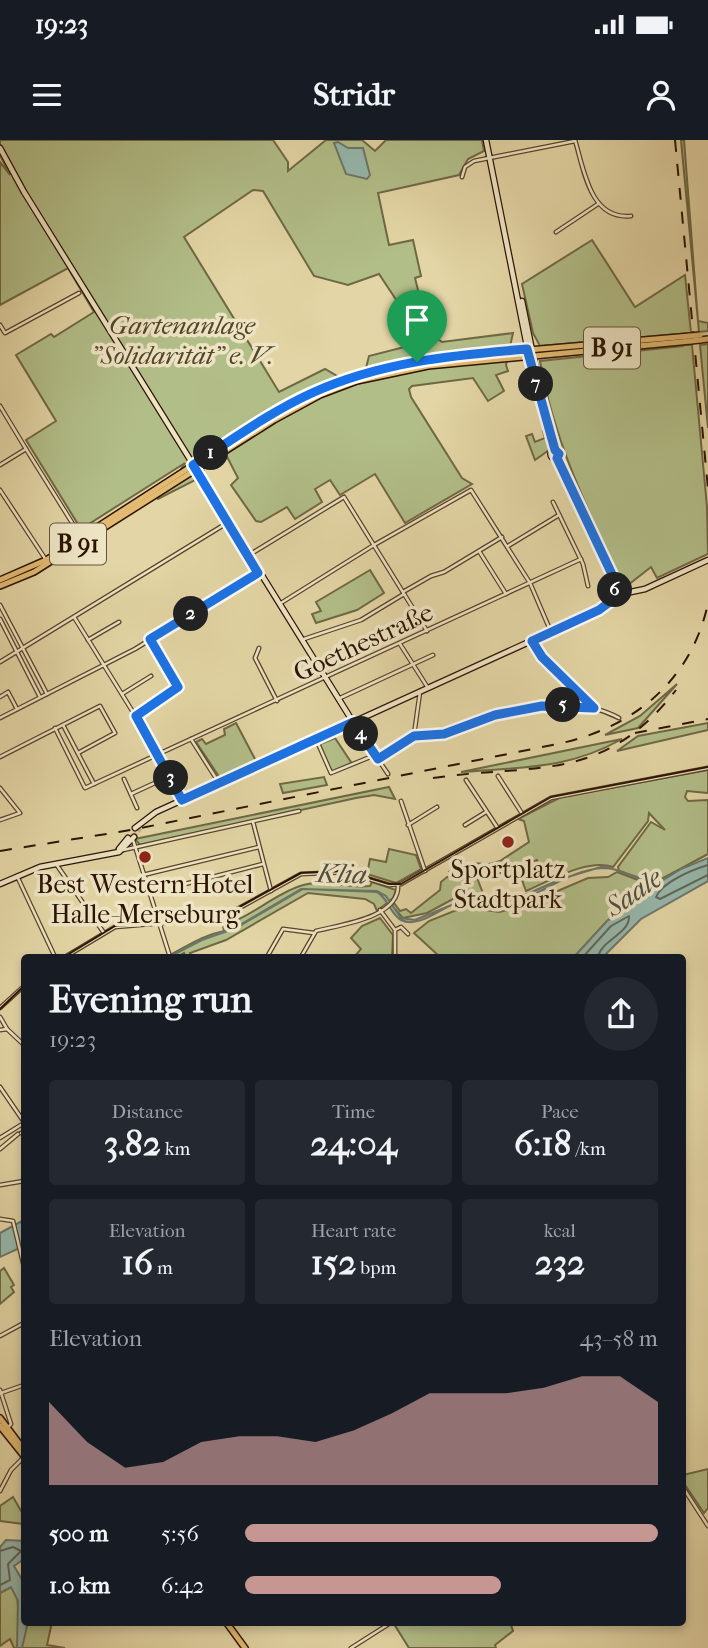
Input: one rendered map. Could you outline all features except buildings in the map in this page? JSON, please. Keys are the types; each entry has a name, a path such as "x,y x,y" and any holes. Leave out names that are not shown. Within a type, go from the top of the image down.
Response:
{"main road":[{"path":"486,140 541,399 555,450 551,456 557,458 618,587"},
{"path":"0,148 24,192 226,523 353,722"},
{"name":"B 91","path":"0,583 41,569 285,407 354,377 427,360 531,353 691,338 708,334"},
{"name":"B 91","path":"700,337 708,339"},
{"name":"B 91","path":"0,583 46,560 194,467"},
{"path":"626,593 645,589 708,561"},
{"path":"618,587 624,588 626,593"},
{"path":"615,598 614,591 618,587"},
{"path":"140,826 182,800 599,610 615,598 623,599 626,593"},
{"path":"0,884 56,864 122,850 131,838"},
{"path":"116,852 131,838"},
{"path":"0,1418 21,1446"},
{"path":"0,1426 21,1452"},
{"path":"229,1626 244,1648"}],"street":[{"path":"462,177 469,163 575,140 589,186 598,204 615,215 631,216"},
{"path":"556,232 598,204"},
{"path":"0,325 5,333 79,293"},
{"path":"0,406 81,537"},
{"path":"0,465 26,449"},
{"path":"0,490 2,497 46,560"},
{"path":"278,605 374,545 471,490 530,583 551,632"},
{"path":"247,556 344,497 427,631"},
{"path":"553,502 589,578 588,586"},
{"path":"508,546 559,515"},
{"path":"0,662 226,523"},
{"path":"301,641 361,620 502,537"},
{"path":"479,551 506,594"},
{"name":"Goethestraße","path":"55,728 85,788 122,775 159,754 326,680 581,559"},
{"path":"0,718 104,665 258,573"},
{"path":"0,605 47,694"},
{"path":"74,617 159,754 182,800"},
{"path":"0,620 40,697"},
{"path":"88,640 119,622"},
{"path":"136,716 178,687 150,639"},
{"path":"532,641 542,657 594,708"},
{"path":"400,644 428,688"},
{"path":"259,648 255,658 277,701"},
{"path":"338,699 433,655"},
{"path":"122,694 151,676"},
{"path":"0,697 8,692 17,709"},
{"path":"414,736 420,692"},
{"path":"378,759 414,736 444,734 521,709 567,705 594,708 619,718"},
{"path":"0,757 100,706 115,730 114,734 78,753"},
{"path":"353,722 388,774"},
{"path":"63,724 94,784"},
{"path":"191,739 219,783"},
{"path":"316,739 331,773 375,755"},
{"path":"70,954 118,926 158,924 224,915 298,875 337,871 398,885 555,796 708,768"},
{"path":"122,775 137,808"},
{"path":"131,794 170,776"},
{"path":"498,776 522,813"},
{"path":"466,780 497,827"},
{"path":"0,820 20,813 1,791"},
{"path":"401,801 425,871"},
{"path":"408,825 437,807"},
{"path":"122,850 299,811"},
{"path":"465,825 487,811"},
{"path":"253,821 271,891"},
{"path":"131,838 168,954"},
{"path":"142,875 259,847"},
{"path":"56,864 104,933"},
{"path":"147,890 167,884 181,885 263,864"},
{"path":"18,876 54,954"},
{"path":"269,954 283,929 314,933 365,920 391,902 398,894 398,885"},
{"path":"380,910 395,930 395,954"},
{"path":"395,930 401,927 408,934"},
{"path":"303,954 314,933"},
{"path":"0,1008 21,989"},
{"path":"0,1017 7,1029 21,1042"},
{"path":"0,1030 7,1029"},
{"path":"0,1087 21,1117"},
{"path":"0,1138 20,1133"},
{"path":"0,1149 20,1133"},
{"path":"0,1185 21,1182"},
{"path":"0,1219 13,1222 21,1249"},
{"path":"0,1336 21,1325"},
{"path":"7,1429 11,1419 1,1392 21,1386"},
{"path":"0,1491 11,1470 21,1459"},
{"path":"686,1492 708,1526"},
{"path":"351,1648 386,1626"}],"green space":[{"name":"Gartenanlage \"Solidarität\" e. V.","path":"0,140 273,140 288,162 288,171 326,140 362,140 375,151 386,140 482,140 484,151 468,159 459,175 378,193 389,245 413,240 421,276 415,278 420,298 426,297 434,336 442,342 513,333 506,365 508,371 496,375 504,391 488,401 473,378 412,386 409,389 411,397 462,478 472,484 405,523 375,474 340,495 330,480 315,489 322,502 295,519 287,507 261,522 256,521 231,485 238,478 223,449 200,464 204,471 203,479 197,483 195,480 158,499 155,494 183,473 181,469 185,463 81,529 26,440 56,421 16,355 51,334 54,337 94,312 68,268 0,305 0,162 10,175 0,155","holes":["253,190 263,191 314,276 348,285 379,274 424,342 369,356 366,368 339,377 325,369 279,392 184,237"]},
{"path":"681,140 684,140 698,321 708,323 708,331 699,332"},
{"path":"592,240 635,307 685,275 691,333 540,346 533,333 522,284"},
{"path":"708,344 708,428 700,345"},
{"path":"692,345 707,507 708,554 657,578 651,567 628,585 622,582 573,474 554,418 540,361 684,346 543,357"},
{"path":"543,431 549,450 535,460 526,436 532,434 535,442 545,438"},
{"path":"370,570 384,593 357,610 316,623 312,614 321,611 316,602"},
{"path":"677,684 638,728 605,735 640,716"},
{"path":"236,723 256,761 220,778 196,742 202,739 206,744 225,735 224,729"},
{"path":"708,723 708,730 617,751 638,736"},
{"path":"335,738 353,765 331,773 318,745"},
{"path":"622,739 582,757 563,762 524,768 461,772"},
{"path":"708,770 708,793 687,791 685,797 688,801 708,800 708,854 654,883 619,871 618,867 651,822 665,830 649,813 648,821 613,867 603,865 580,868 526,891 522,880 543,874 537,860 498,874 450,871 467,864 486,865 500,861 529,842 524,821 518,819 561,797"},
{"path":"324,777 327,785 283,793 280,784"},
{"path":"389,787 395,799 374,795 140,845 135,839"},
{"path":"389,849 416,855 421,869 396,883 367,874 370,859 386,862"},
{"path":"617,872 654,886 607,921 577,954 437,954 414,933 429,921 464,907 499,912 520,907 588,878 608,877"},
{"path":"447,877 458,880 477,878 486,901 453,899 427,913 403,918 392,906 394,903 400,911 406,909 411,913 440,890 441,882"},
{"path":"372,882 396,890 393,898 377,911 374,904 365,899 308,893 226,940 190,954 172,954 202,938 224,931 223,926 300,886 317,883 370,886"},
{"path":"380,918 393,935 392,954 357,954 361,949 351,938 362,926"},
{"path":"4,1268 14,1285 11,1287 14,1292 0,1304 0,1271"},
{"path":"708,1469 708,1508 704,1513 686,1486 686,1474"},
{"path":"13,1497 21,1511 21,1524 0,1521 0,1506"},
{"path":"11,1587 17,1595 21,1626 51,1626 47,1645 65,1648 14,1648 10,1639 0,1646 0,1593"},
{"path":"395,1626 511,1626 513,1631 495,1645 496,1648 409,1648"}],"water":[{"path":"338,142 348,148 363,148 370,175 367,179 346,174 334,143"},
{"path":"708,858 708,881 641,919 606,954 577,954 607,921 655,886 630,875 657,884 681,869"},
{"path":"573,875 504,906 456,903 461,901 502,905"},
{"path":"301,889 236,928 202,940 175,954 201,940 238,926"},
{"path":"307,889 377,891 386,896 401,918 415,920 450,905 422,920 408,922 397,917 377,892"},
{"path":"21,1222 21,1247 0,1257 0,1233"},
{"path":"6,1540 21,1541 21,1561 14,1566 21,1578 21,1626 27,1626 22,1648 17,1648 18,1601 11,1587 0,1593 0,1547"}],"tunnel":[{"path":"134,837 141,827"}],"tram line":[{"path":"69,954 115,926 186,921 232,911 301,873 346,871 389,884 401,884 551,797 708,767"},
{"path":"0,1009 21,989"}],"railway":[{"path":"675,140 708,489"},
{"path":"0,851 131,830 562,743 589,735 614,725 657,695 689,655 708,603"},
{"path":"433,778 566,764 594,755 622,741 649,720 676,690"},
{"path":"635,733 708,719"}],"place":[{"name":"Sportplatz Stadtpark","path":"508,842"},
{"name":"Best Western Hotel Halle-Merseburg","path":"145,857"}],"route":[{"path":"527,349 555,450 559,454 557,458 568,476 618,587 614,591 615,598 605,607 532,641 542,657 594,708 542,706 495,715 444,734 414,736 378,759 353,722 182,800 136,716 177,691 178,687 150,639 258,573 208,494 193,465 271,415 315,392 373,371 417,362 527,349"}],"water label":[{"name":"Klia","path":"342,873"},
{"name":"Saale","path":"633,892"}]}
